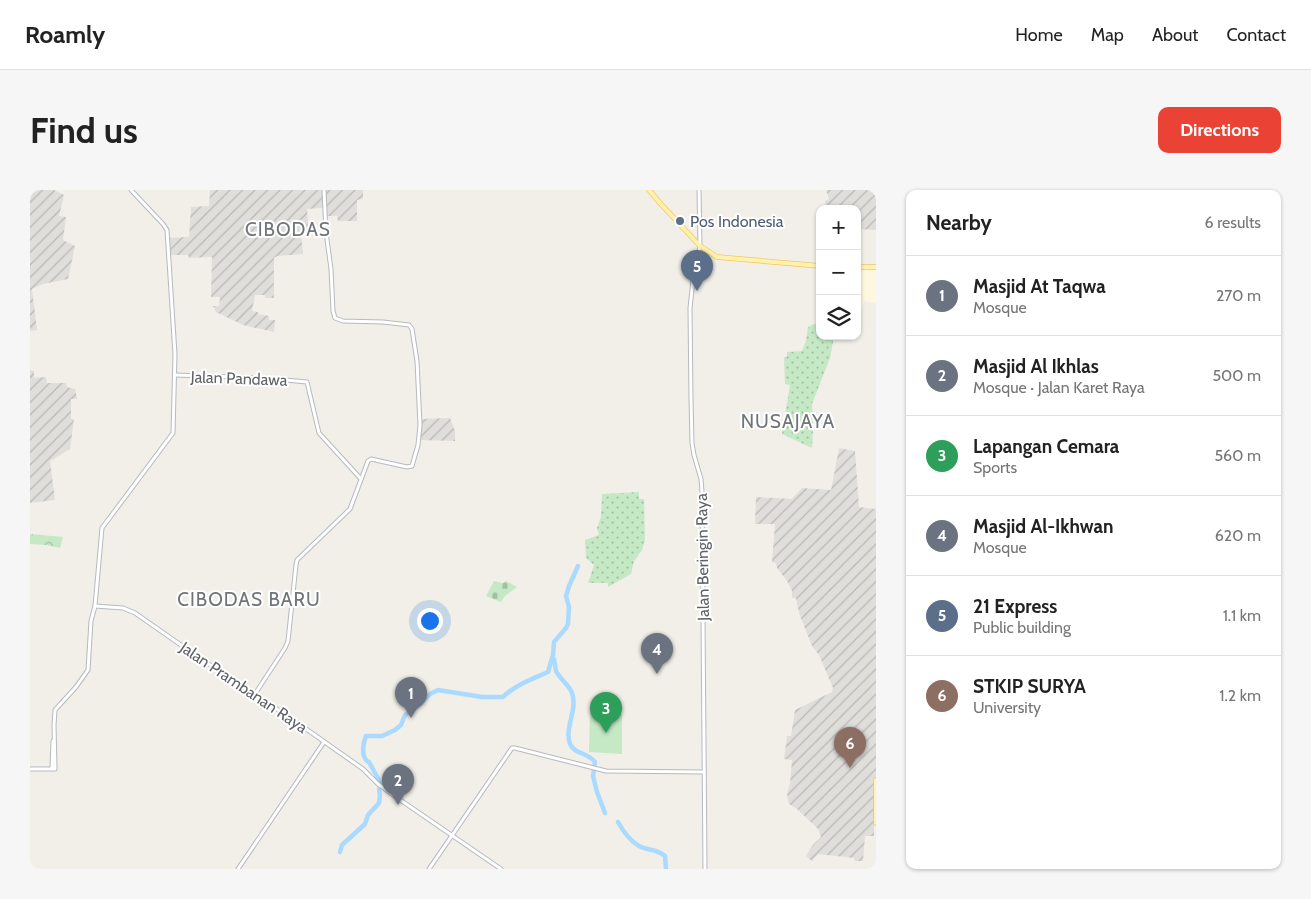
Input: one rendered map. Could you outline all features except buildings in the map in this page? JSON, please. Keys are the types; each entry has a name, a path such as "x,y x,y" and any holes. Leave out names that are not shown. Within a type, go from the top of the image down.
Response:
{"main road":[{"path":"650,190 700,246 720,258 816,266"},
{"path":"861,267 876,267"},
{"path":"876,780 876,823"}],"street":[{"path":"30,769 54,769 56,709 87,672 102,528 172,436 175,354 167,230 131,190"},
{"path":"255,694 286,648 297,560 347,512 352,505 368,461 371,459 407,467 412,466 418,445 420,425 417,361 412,329 409,325 343,321 335,318 326,232 324,190"},
{"name":"Jalan Beringin Raya","path":"699,190 700,246 690,308 690,399 692,443 701,479 702,492 705,869"},
{"name":"Jalan Pandawa","path":"175,375 305,380 318,433 361,479"},
{"name":"Jalan Prambanan Raya","path":"95,606 123,608 135,613 363,769 383,788 501,869"},
{"path":"238,869 324,742"},
{"path":"429,869 512,748 609,771 704,772"}],"shaded area":[{"path":"30,190 54,190 64,195 59,216 66,217 63,240 75,246 68,279 43,284 32,289 37,330 30,331"},
{"path":"210,190 363,190 363,199 357,200 357,221 338,221 337,216 324,216 323,208 307,209 309,234 301,235 303,254 277,256 274,258 274,298 265,298 265,295 255,295 252,311 269,316 269,320 275,320 274,332 243,325 216,312 213,306 219,306 220,297 211,297 212,257 189,258 188,255 169,255 168,238 189,237 191,207 209,206"},
{"path":"826,190 876,190 876,230 861,229 861,205 826,205 825,201 829,199"},
{"path":"862,266 876,267 876,303 864,301 861,311 861,295"},
{"path":"30,370 34,371 34,378 46,377 47,383 66,383 67,387 75,389 77,399 71,399 71,419 74,419 70,449 50,461 55,500 30,503"},
{"path":"450,418 455,431 455,441 420,440 421,419"},
{"path":"839,448 855,451 859,507 876,509 876,784 874,788 874,836 865,836 863,861 855,861 854,858 818,854 812,861 806,856 821,837 818,829 789,804 787,794 792,760 784,759 787,736 791,736 795,710 832,692 833,688 819,655 812,646 799,613 796,598 792,598 792,591 787,581 777,568 776,563 772,562 775,524 755,524 756,497 792,499 802,488 831,490"}],"green space":[{"path":"816,324 816,340 833,340 830,358 812,404 812,448 782,434 790,385 785,384 784,357 787,357 787,352 802,351 808,327"},
{"path":"639,492 639,499 644,499 645,540 642,550 634,561 631,574 608,587 608,583 588,583 594,565 586,558 585,540 599,535 597,528 601,517 602,494"},
{"path":"30,534 63,537 60,548 30,544"},
{"path":"494,581 503,583 506,581 517,587 505,596 501,602 486,596"},
{"path":"590,713 622,714 622,754 589,752"}],"waterway":[{"path":"367,761 363,752 366,736 382,736 395,730 401,725 405,715 417,707 430,694 438,690 482,697 503,697 518,686 548,672 553,655 554,642 568,624 569,607 566,596 578,566"},
{"path":"554,659 556,671 572,693 573,706 569,732 570,744 575,750 595,762 593,776 605,813"},
{"path":"369,762 381,784"},
{"path":"340,852 342,845 365,824 368,815 379,803 379,789"},
{"path":"618,822 627,836 636,844 665,856 666,869"}],"place":[{"name":"Pos Indonesia","path":"680,221"},
{"name":"21 Express","path":"697,291"},
{"name":"Masjid Al-Ikhwan","path":"657,674"},
{"name":"Masjid At Taqwa","path":"411,718"},
{"name":"Lapangan Cemara","path":"606,733"},
{"name":"STKIP SURYA","path":"850,768"},
{"name":"Masjid Al Ikhlas","path":"398,805"}],"district":[{"name":"CIBODAS","path":"288,229"},
{"name":"NUSAJAYA","path":"788,421"},
{"name":"CIBODAS BARU","path":"249,599"}]}
